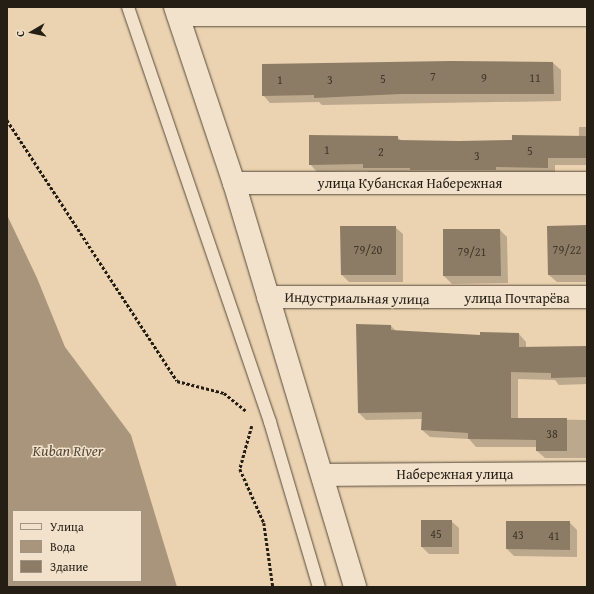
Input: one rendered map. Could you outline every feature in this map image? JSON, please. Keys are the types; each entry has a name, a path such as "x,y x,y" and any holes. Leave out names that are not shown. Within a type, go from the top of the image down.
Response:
{"street":[{"path":"355,587 323,475 234,183 177,11 587,15"},
{"name":"улица Кубанская Набережная","path":"234,183 587,183"},
{"name":"Индустриальная улица","path":"268,297 446,298"},
{"name":"улица Почтарёва","path":"446,298 587,297"},
{"name":"Набережная улица","path":"323,475 587,474"}],"lane":[{"path":"128,7 270,422 320,587"}],"path":[{"path":"7,120 177,381 224,394 254,418 270,422"},
{"path":"254,418 240,469 264,523 272,587"}],"water":[{"name":"Kuban River","path":"7,215 37,278 65,347 131,435 177,587 7,587"}],"building":[{"path":"451,61 553,62 554,94 401,94 314,98 314,95 262,96 262,64"},
{"path":"309,135 398,136 398,140 459,141 512,140 512,135 587,136 587,158 548,158 548,168 496,167 496,170 410,170 410,168 363,168 363,164 309,165"},
{"path":"587,225 587,275 548,275 547,226"},
{"path":"340,226 396,226 396,275 341,275"},
{"path":"443,229 500,229 501,276 443,276"},
{"path":"356,324 391,325 391,330 480,335 480,332 519,333 519,347 587,346 587,377 551,378 551,373 511,372 511,418 567,418 567,451 536,451 536,440 468,439 468,433 421,430 422,412 358,413"},
{"path":"421,520 452,520 452,547 421,547"},
{"path":"506,521 570,521 570,550 506,549"}]}
